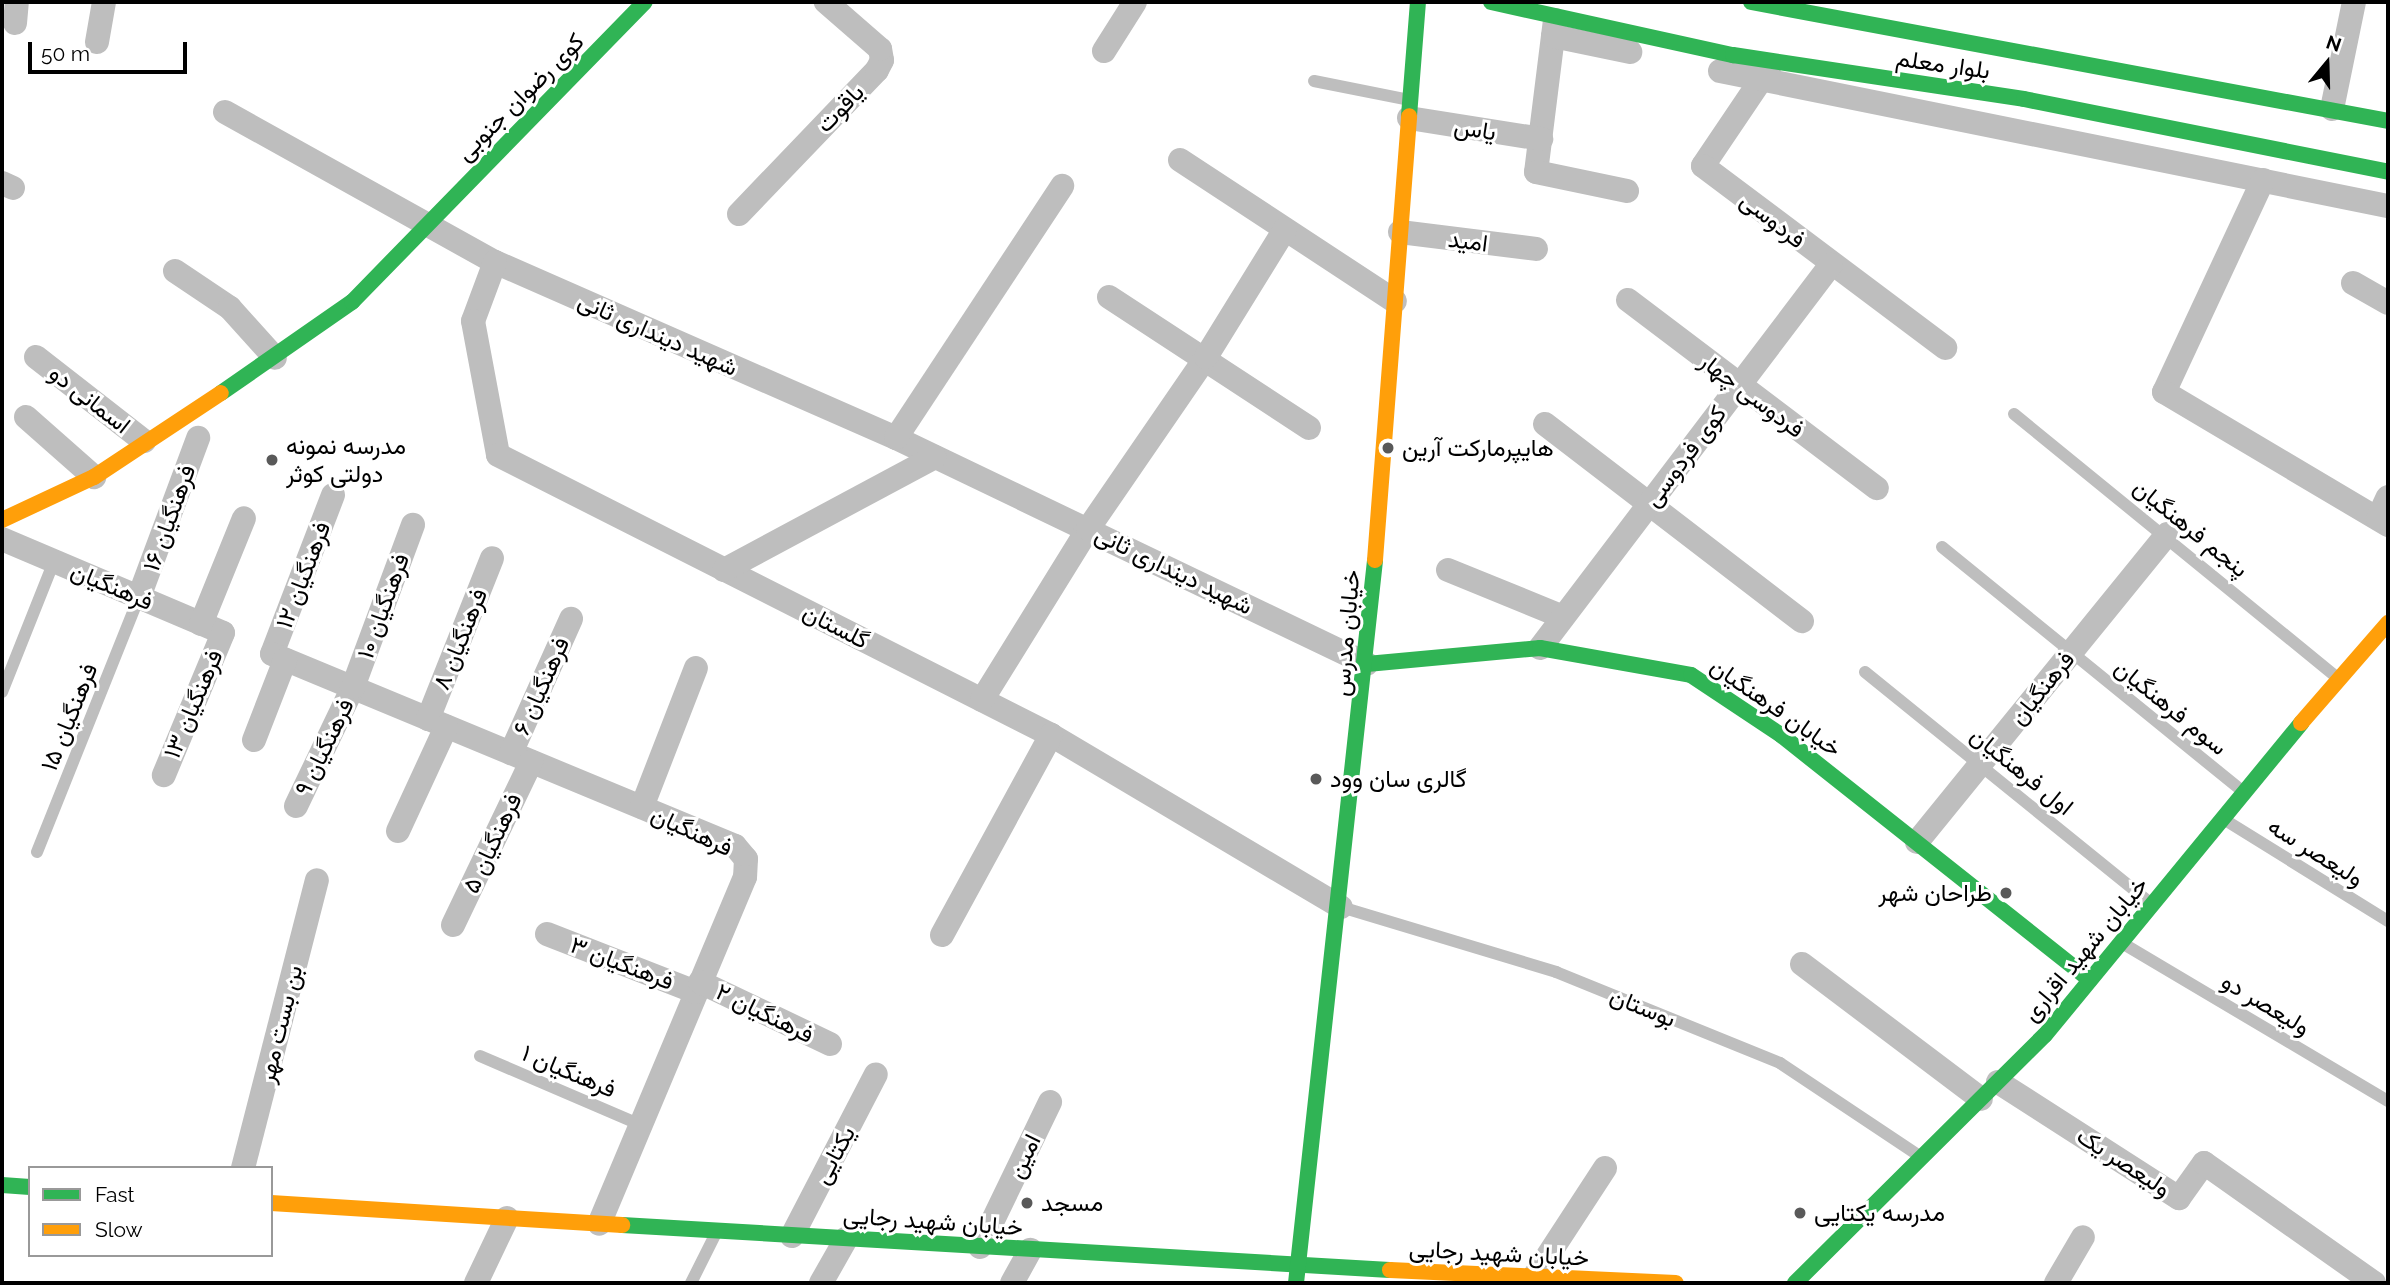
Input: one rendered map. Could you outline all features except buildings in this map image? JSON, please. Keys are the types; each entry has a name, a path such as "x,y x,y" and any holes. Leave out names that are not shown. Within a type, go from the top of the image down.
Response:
{"street":[{"path":"97,42 104,2"},
{"name":"کوی رضوان جنوبی","path":"426,221 528,125 645,2"},
{"name":"یاقوت","path":"739,214 877,70 882,60 880,48 826,2"},
{"path":"1104,51 1135,2"},
{"name":"خیابان مدرس","path":"1296,1283 1367,664 1418,2"},
{"path":"1490,2 1554,26 2388,206"},
{"name":"بلوار معلم","path":"1751,2 2388,121"},
{"path":"2332,109 2354,2"},
{"path":"1554,26 1537,174 1627,191"},
{"name":"بلوار معلم","path":"1768,71 2024,99 2388,172"},
{"name":"فردوسی","path":"1768,71 1703,166 1831,265 1945,348"},
{"name":"یاس","path":"1410,109 1541,139"},
{"name":"شهید دینداری ثانی","path":"225,112 426,221 495,262 896,438 1367,664"},
{"path":"1180,160 1395,301"},
{"path":"2263,180 2164,392 2385,513"},
{"path":"896,438 1062,186"},
{"path":"2,520 94,477 144,441 275,358 352,302 426,221"},
{"path":"982,700 1088,529 1206,357 1285,229"},
{"name":"امید","path":"1400,232 1536,249"},
{"name":"گلستان","path":"495,262 473,321 498,455 1051,735 1341,907"},
{"name":"کوی فردوسی","path":"1540,648 1831,265"},
{"path":"175,271 230,308 275,358"},
{"path":"2353,283 2388,303"},
{"path":"1109,297 1206,357 1309,428"},
{"name":"فردوسی چهار","path":"1628,300 1877,488"},
{"name":"اسمانی دو","path":"36,357 144,441"},
{"path":"26,417 94,477"},
{"path":"1545,424 1648,506 1802,621"},
{"name":"فرهنگیان ۱۶","path":"139,597 198,438"},
{"path":"724,570 935,457"},
{"name":"فرهنگیان ۱۲","path":"254,740 333,495"},
{"name":"فرهنگیان ۱۳","path":"164,775 212,628 244,518"},
{"name":"فرهنگیان ۱۰","path":"353,687 412,525"},
{"name":"فرهنگیان","path":"1917,842 2166,534"},
{"name":"فرهنگیان","path":"2,539 212,628"},
{"name":"فرهنگیان ۸","path":"398,831 492,558"},
{"path":"1448,570 1563,617"},
{"name":"فرهنگیان ۶","path":"521,757 571,619"},
{"name":"خیابان شهید اقراری","path":"1795,1283 2045,1035 2123,943 2243,792 2388,623"},
{"name":"خیابان فرهنگیان","path":"1367,664 1540,648 1691,676 1781,735 2090,980"},
{"name":"فرهنگیان","path":"279,657 735,846 746,859 746,877 599,1224"},
{"path":"642,807 696,667"},
{"name":"فرهنگیان ۹","path":"296,806 353,687"},
{"path":"942,935 1051,735"},
{"name":"فرهنگیان ۵","path":"453,925 521,757"},
{"name":"بن بست مهر","path":"244,1166 317,880"},
{"name":"فرهنگیان ۳","path":"547,934 698,987"},
{"path":"1802,964 1981,1099"},
{"name":"فرهنگیان ۲","path":"698,987 830,1044"},
{"name":"یکتایی","path":"792,1236 876,1073"},
{"name":"ولیعصر یک","path":"1998,1082 2179,1198 2204,1163 2374,1283"},
{"name":"امین","path":"980,1247 1050,1102"},
{"path":"1534,1277 1605,1168"},
{"path":"2,1185 28,1187"},
{"name":"خیابان شهید رجایی","path":"273,1203 1299,1266 1676,1283"},
{"path":"476,1283 507,1218"},
{"path":"2056,1283 2083,1237"},
{"path":"821,1283 846,1239"},
{"path":"1012,1283 1030,1250"}],"lane":[{"path":"1314,81 1410,109"},
{"name":"پنجم فرهنگیان","path":"2014,414 2166,534 2339,678"},
{"name":"سوم فرهنگیان","path":"1942,547 2243,792"},
{"path":"2,692 54,562"},
{"name":"فرهنگیان ۱۵","path":"37,852 139,597"},
{"name":"اول فرهنگیان","path":"1865,672 2152,905"},
{"name":"ولیعصر سه","path":"2222,819 2388,921"},
{"name":"بوستان","path":"1341,907 1556,972 1780,1063 1922,1158"},
{"name":"ولیعصر دو","path":"2123,943 2388,1101"},
{"name":"فرهنگیان ۱","path":"480,1056 640,1125"},
{"path":"691,1283 717,1231"}],"traffic: fast":[{"path":"221,393 352,302 645,2"},
{"path":"1409,116 1418,2"},
{"path":"1491,2 1733,55 2024,99 2388,172"},
{"path":"1751,2 2388,121"},
{"path":"1296,1283 1375,560"},
{"path":"1367,664 1540,648 1691,675 1781,735 2090,980"},
{"path":"1795,1283 2045,1035 2301,723"},
{"path":"2,1185 28,1187"},
{"path":"622,1225 1390,1270"}],"traffic: slow":[{"path":"1375,560 1409,116"},
{"path":"2,520 94,477 221,393"},
{"path":"2301,723 2388,623"},
{"path":"273,1203 622,1225"},
{"path":"1390,1270 1676,1283"}],"place":[{"name":"هایپرمارکت آرین","path":"1388,448"},
{"name":"مدرسه نمونه دولتی کوثر","path":"272,460"},
{"name":"گالری سان وود","path":"1316,779"},
{"name":"طراحان شهر","path":"2006,893"},
{"name":"مسجد","path":"1027,1203"},
{"name":"مدرسه یکتایی","path":"1800,1213"}]}
